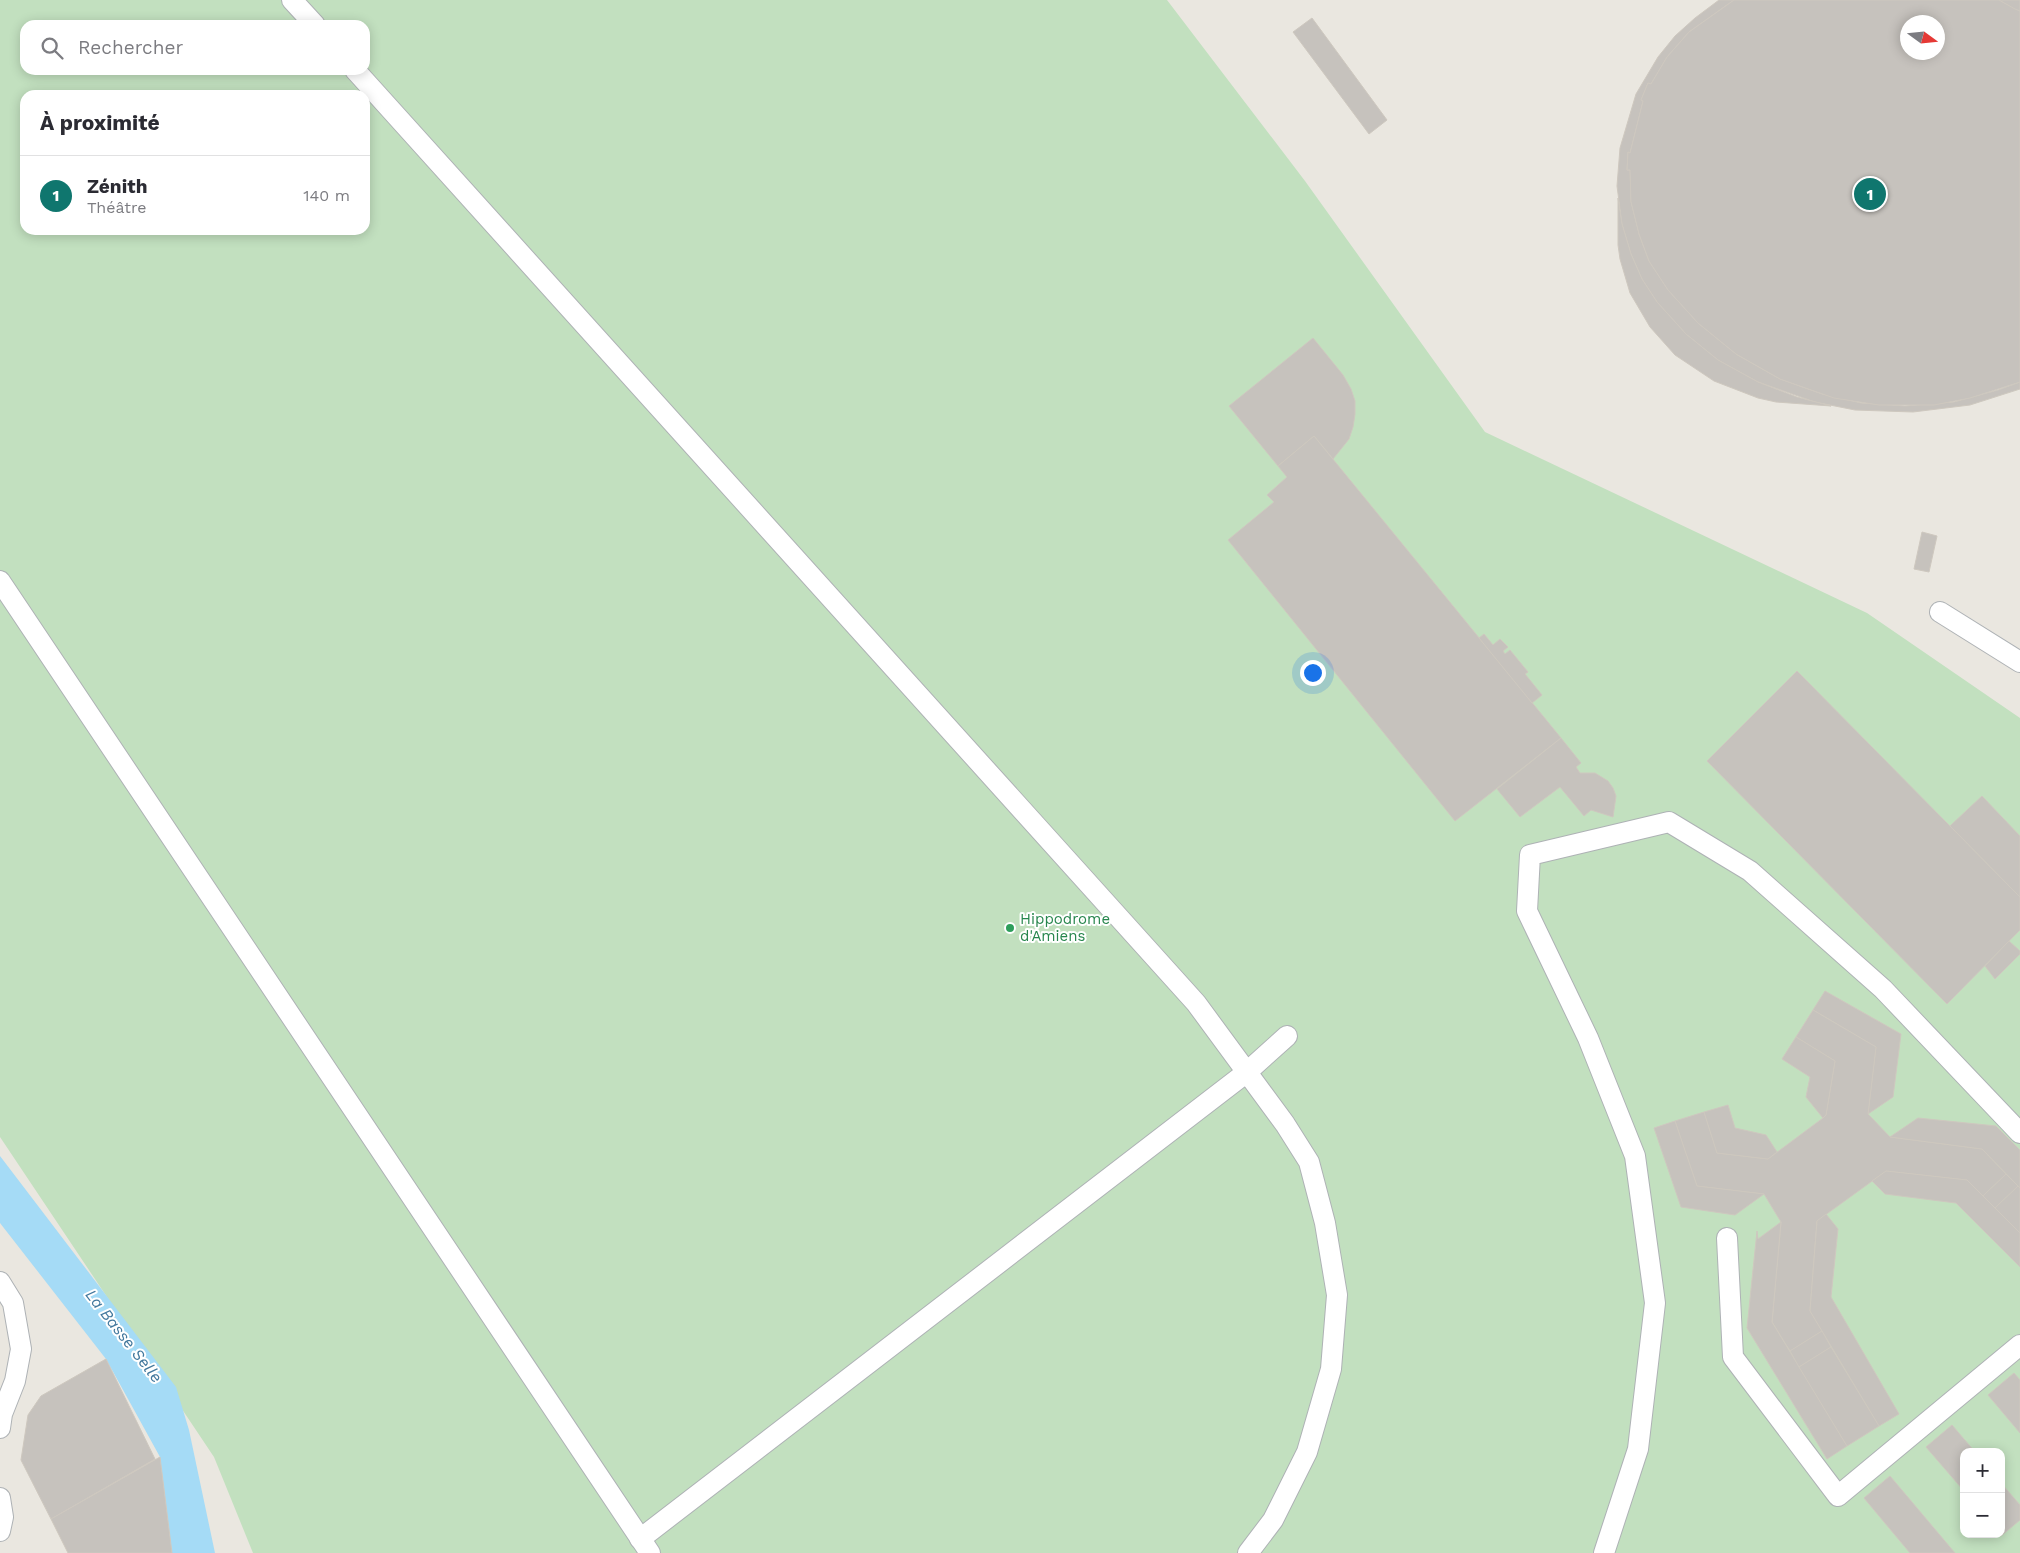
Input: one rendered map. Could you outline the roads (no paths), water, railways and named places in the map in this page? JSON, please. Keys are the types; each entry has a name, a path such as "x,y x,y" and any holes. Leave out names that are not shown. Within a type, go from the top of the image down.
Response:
{"lane":[{"path":"292,0 310,20"},
{"path":"360,75 1196,1003 1285,1124 1309,1162 1325,1223 1337,1295 1331,1369 1307,1452 1273,1520 1248,1553"},
{"path":"0,581 645,1546 1247,1072 1288,1036"},
{"path":"1940,612 2020,662"},
{"path":"1604,1553 1638,1449 1655,1303 1635,1156 1588,1038 1526,910 1530,855 1669,822 1750,871 1876,982 2020,1133"},
{"path":"1727,1238 1733,1357 1838,1496 2020,1345"},
{"path":"0,1282 14,1304 20,1349 16,1381 2,1414 0,1428"},
{"path":"0,1498 3,1516 0,1531"}],"water":[{"name":"La Basse Selle","path":"0,1156 176,1387 189,1430 215,1553 172,1553 160,1457 106,1359 0,1223"}],"place":[{"name":"Zénith","path":"1870,194"},
{"name":"Hippodrome d'Amiens","path":"1010,928"}]}
